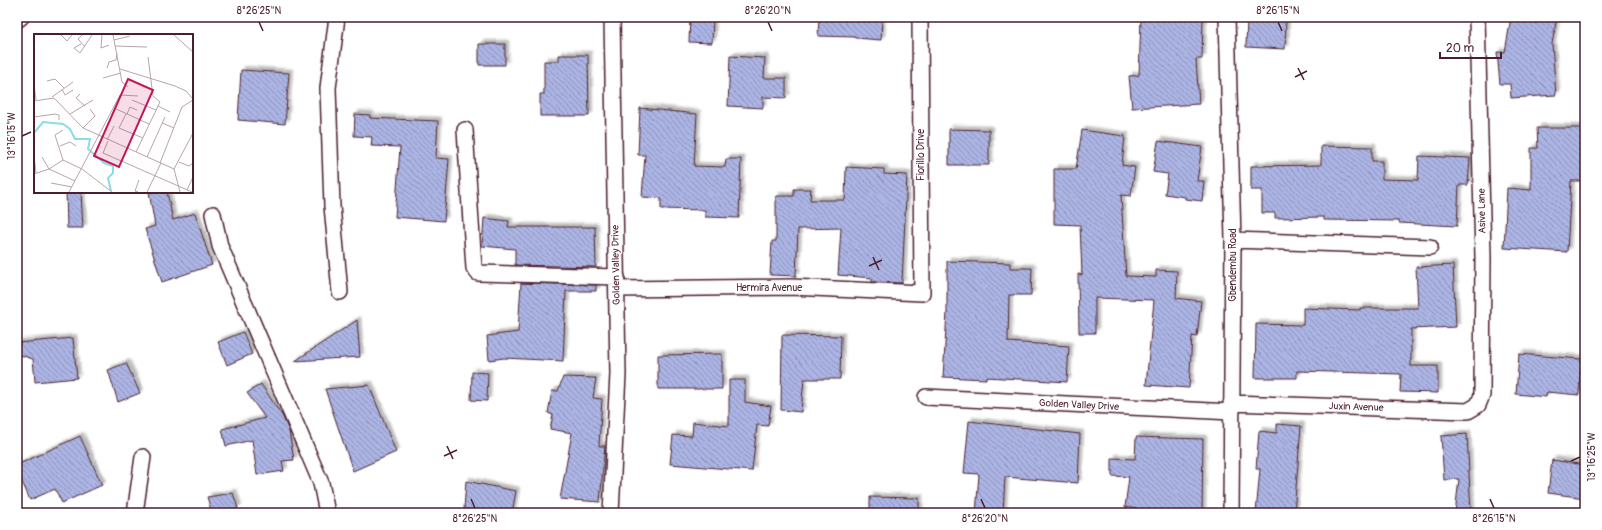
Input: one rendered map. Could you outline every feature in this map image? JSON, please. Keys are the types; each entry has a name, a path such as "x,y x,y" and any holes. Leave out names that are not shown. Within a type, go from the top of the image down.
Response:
{"street":[{"path":"17,20 21,17"},
{"path":"337,17 328,88 332,206 340,292"},
{"name":"Golden Valley Drive","path":"612,17 618,374 612,513"},
{"name":"Fiorillo Drive","path":"920,17 922,293"},
{"name":"Gbendembu Road","path":"1227,17 1234,240 1231,513"},
{"name":"Asive Lane","path":"1478,17 1483,257 1482,395 1478,405"},
{"name":"Hermira Avenue","path":"465,130 474,268 478,273 617,283 790,287 922,293"},
{"path":"212,214 220,246 322,483 327,513"},
{"path":"1234,240 1430,247"},
{"name":"Golden Valley Drive","path":"926,397 1232,408"},
{"name":"Juxin Avenue","path":"1232,408 1468,411 1478,405"},
{"path":"135,513 144,457"}],"building":[{"path":"690,17 713,17 712,43 689,42"},
{"path":"819,17 882,17 881,40 855,37 818,36"},
{"path":"1141,17 1203,17 1202,59 1196,59 1199,104 1132,108 1129,76 1139,75"},
{"path":"1247,17 1286,17 1285,49 1246,47"},
{"path":"1511,17 1557,17 1552,44 1556,95 1511,98 1510,84 1500,84 1497,52 1505,52"},
{"path":"479,44 505,44 505,65 479,65"},
{"path":"559,55 588,55 589,116 540,116 540,94 544,94 544,61 559,61"},
{"path":"730,56 765,58 764,78 786,78 786,98 763,97 763,108 728,106"},
{"path":"241,70 289,73 285,124 238,120"},
{"path":"640,108 697,114 694,166 725,167 726,159 741,159 739,218 705,217 705,210 661,209 661,198 642,197 645,155 638,155"},
{"path":"355,114 370,115 370,118 438,121 436,158 449,159 444,221 395,217 400,147 371,146 372,137 354,136"},
{"path":"1537,128 1583,128 1584,181 1571,181 1567,252 1504,248 1507,188 1531,190 1531,148 1538,148"},
{"path":"949,129 989,130 989,165 949,165"},
{"path":"1082,130 1125,136 1122,165 1135,167 1131,196 1121,195 1126,276 1156,277 1156,270 1177,271 1176,298 1201,301 1197,337 1192,336 1189,388 1146,385 1154,300 1095,298 1095,333 1079,333 1078,274 1082,275 1080,225 1054,224 1054,169 1076,169"},
{"path":"1158,141 1202,147 1197,181 1204,181 1202,201 1165,194 1168,174 1153,172"},
{"path":"1321,146 1372,147 1372,161 1382,161 1382,179 1418,180 1419,156 1470,158 1468,185 1459,185 1457,226 1399,223 1399,221 1324,220 1324,217 1275,218 1275,213 1262,213 1262,190 1251,190 1251,166 1321,165"},
{"path":"846,167 884,169 884,174 907,175 902,283 872,282 872,278 838,275 841,228 798,229 796,276 770,275 772,241 776,241 776,196 794,196 794,189 811,189 810,200 845,200"},
{"path":"66,193 81,193 83,228 67,228"},
{"path":"149,193 167,193 173,220 195,213 212,265 162,282 145,229 155,226"},
{"path":"484,218 509,221 508,227 595,227 596,267 515,265 515,249 482,246"},
{"path":"947,261 1010,263 1010,268 1032,268 1031,295 1009,295 1008,342 1069,346 1067,382 986,377 986,379 943,377 947,312"},
{"path":"1453,265 1456,327 1411,329 1411,366 1438,366 1438,393 1400,392 1401,374 1297,371 1297,378 1255,378 1256,324 1303,325 1303,308 1360,310 1360,308 1418,308 1416,267"},
{"path":"521,283 596,285 596,291 566,291 563,361 504,358 489,360 487,336 518,332"},
{"path":"357,320 360,357 295,361"},
{"path":"243,332 252,354 227,365 218,342"},
{"path":"782,335 841,336 840,379 804,379 801,412 781,410"},
{"path":"73,338 77,378 35,382 33,359 17,354 17,343"},
{"path":"722,354 722,389 658,389 658,355"},
{"path":"1519,354 1581,359 1579,395 1547,392 1546,397 1516,394"},
{"path":"126,363 140,393 118,402 108,370"},
{"path":"472,372 488,373 487,401 471,400"},
{"path":"563,377 596,378 593,398 602,399 599,446 605,446 600,502 560,499 572,433 550,429 553,415 548,413 552,391 558,391"},
{"path":"729,380 745,380 745,402 771,406 768,426 757,425 752,471 670,464 673,435 692,436 693,422 729,426"},
{"path":"261,384 283,417 289,431 294,460 282,461 284,471 257,475 252,440 226,446 222,429 265,418 247,393"},
{"path":"369,385 396,452 353,471 325,389"},
{"path":"969,421 1080,434 1078,483 1005,477 1003,513 976,513 979,474 964,473"},
{"path":"1277,424 1301,426 1294,513 1256,513 1260,469 1256,469 1259,431 1277,433"},
{"path":"1467,434 1471,513 1455,513 1459,479 1444,480 1441,436"},
{"path":"80,436 102,485 62,503 55,489 30,500 17,470 17,465"},
{"path":"1136,437 1203,439 1202,513 1144,513 1144,510 1125,507 1129,477 1112,476 1112,458 1135,459"},
{"path":"1552,460 1585,465 1585,498 1548,493"},
{"path":"466,481 516,491 512,513 464,509"},
{"path":"233,493 238,508 225,513 212,513 207,497"},
{"path":"870,497 919,498 919,513 870,513"}]}
